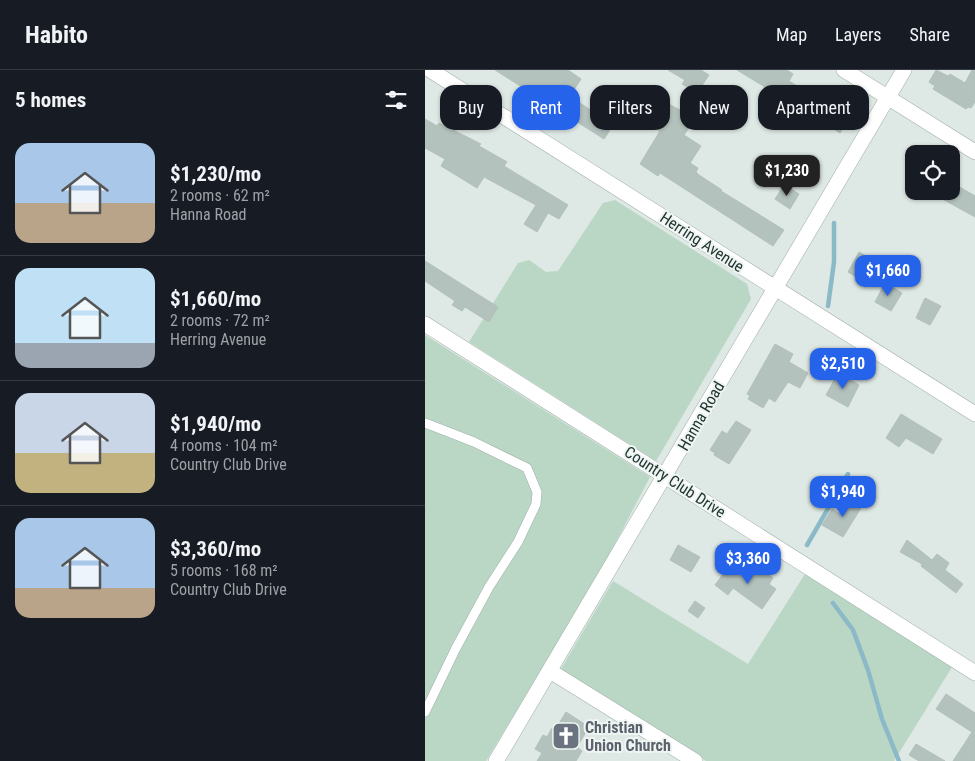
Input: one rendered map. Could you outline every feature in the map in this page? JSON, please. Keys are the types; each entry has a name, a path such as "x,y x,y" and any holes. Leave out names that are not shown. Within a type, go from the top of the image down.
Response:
{"street":[{"name":"Herring Avenue","path":"430,70 975,414"},
{"path":"843,70 975,152"},
{"name":"Hanna Road","path":"496,761 551,671 904,70"},
{"name":"Country Club Drive","path":"425,324 975,673"},
{"path":"551,671 695,761"}],"lane":[{"path":"425,423 474,442 527,468 537,492 536,504 519,542 489,587 425,712"}],"green space":[{"path":"615,200 747,284 751,299 656,461 469,342 518,263 529,260 546,272 558,271 603,203"},
{"path":"425,335 650,477 598,576 486,761 425,761"},
{"path":"805,574 952,667 894,761 706,761 561,669 613,581 748,664"}],"building":[{"path":"495,70 568,70 581,79 577,85 519,85"},
{"path":"668,70 701,70 709,75 702,85 684,85 682,84 685,80"},
{"path":"737,70 787,70 793,74 789,81 795,85 762,85"},
{"path":"936,70 948,76 950,74 965,83 972,70 975,70 975,102 971,108 968,107 966,109 933,89 935,86 929,82"},
{"path":"580,103 590,110 590,130 610,130 604,139 580,124"},
{"path":"670,105 680,110 680,130 687,130 684,135 701,146 690,163 698,168 696,172 721,191 784,230 773,246 660,173 658,176 640,164 660,131 658,130 670,130"},
{"path":"425,119 437,126 440,124 440,130 453,130 481,144 479,146 507,162 504,166 568,205 559,219 548,213 537,232 524,224 536,205 484,177 477,188 441,166 445,159 425,148"},
{"path":"784,185 799,194 790,209 775,199"},
{"path":"960,187 975,196 975,217 944,200 960,200"},
{"path":"859,252 884,266 872,286 848,272"},
{"path":"425,261 498,307 489,322 465,307 462,311 452,305 455,301 425,281"},
{"path":"885,283 902,293 891,311 875,302"},
{"path":"925,298 941,306 930,325 916,318"},
{"path":"775,344 793,354 789,362 808,373 800,388 788,382 775,402 769,398 763,408 748,399 750,396 747,394"},
{"path":"838,373 859,385 848,407 826,395"},
{"path":"901,414 942,439 933,454 906,438 899,447 886,438"},
{"path":"736,421 751,430 729,464 714,455 715,453 710,450 722,431 727,434"},
{"path":"855,497 864,503 843,537 822,525 832,509 843,516"},
{"path":"907,540 932,560 937,554 949,563 945,570 963,584 956,593 921,566 922,564 900,552"},
{"path":"678,545 700,557 691,572 670,560"},
{"path":"729,566 742,576 747,568 754,574 758,568 773,578 769,584 776,589 762,609 733,588 728,595 715,585"},
{"path":"695,601 705,608 698,618 688,611"},
{"path":"946,694 975,713 975,761 953,761 972,732 936,709"},
{"name":"Christian Union Church","path":"566,712 589,727 577,747 582,751 576,761 537,761 542,753 535,749 543,735 547,737 552,728 555,730"},
{"path":"916,744 945,761 919,761 909,755"}],"waterway":[{"path":"828,306 834,262 834,223"},
{"path":"807,545 848,474"},
{"path":"833,603 853,630 868,670 882,719 899,761"}],"place":[{"name":"Christian Union Church","path":"566,736"}]}
